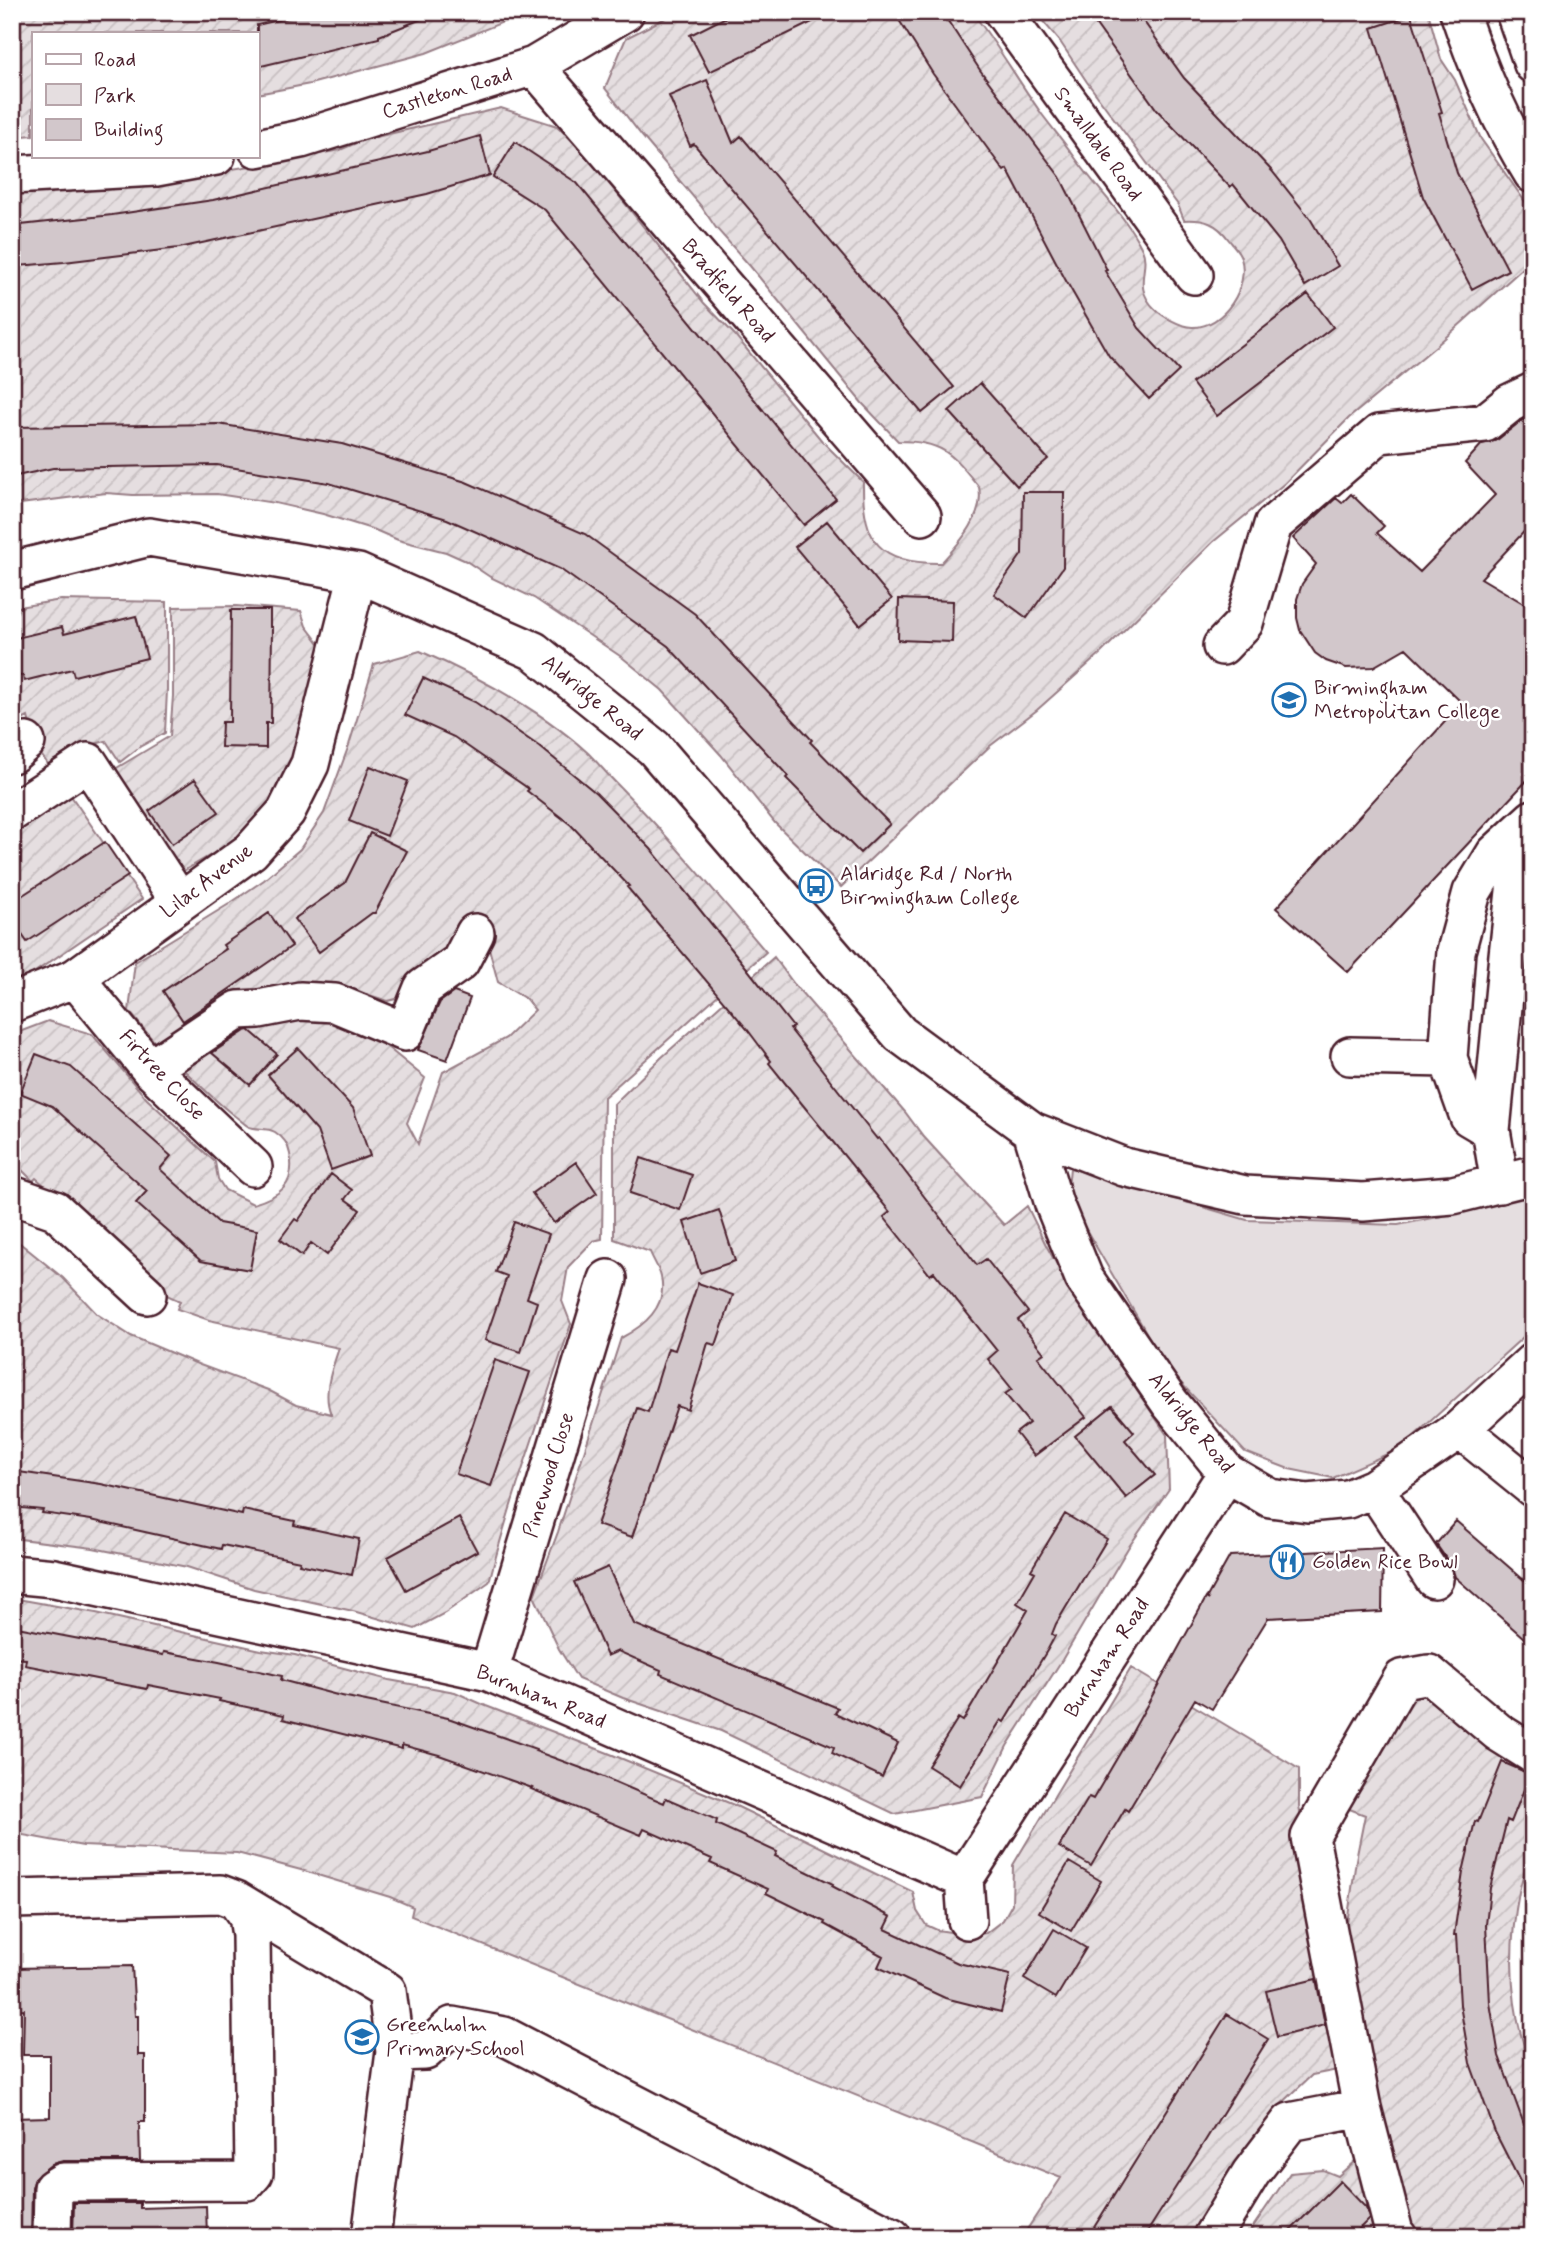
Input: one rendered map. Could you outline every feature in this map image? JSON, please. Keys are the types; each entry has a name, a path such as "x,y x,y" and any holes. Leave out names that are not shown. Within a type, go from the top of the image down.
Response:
{"street":[{"name":"Castleton Road","path":"259,148 301,139 534,66 625,12"},
{"name":"Smalldale Road","path":"1003,12 1194,275"},
{"path":"1458,12 1480,75 1507,134 1533,173"},
{"path":"1515,12 1533,64"},
{"name":"Bradfield Road","path":"534,66 922,516"},
{"path":"12,175 156,167 205,158"},
{"path":"1222,646 1244,623 1273,525 1379,434 1485,423 1510,403 1533,392"},
{"name":"Aldridge Road","path":"12,571 149,537 358,573 534,651 654,748 900,1034 1032,1131 1124,1167 1245,1195 1363,1202 1453,1195 1516,1179"},
{"name":"Lilac Avenue","path":"12,1003 75,978 251,851 286,812 310,764 358,573"},
{"path":"12,812 88,762 180,902"},
{"path":"1516,1179 1491,1130 1469,1117 1448,1058 1456,951 1472,892 1495,854 1533,819"},
{"path":"1491,1130 1516,882 1533,855"},
{"path":"150,1069 238,1010 300,1001 335,1003 405,1032 424,988 460,962 475,933"},
{"name":"Firtree Close","path":"75,978 150,1069 253,1167"},
{"path":"1350,1056 1448,1058"},
{"name":"Aldridge Road","path":"1032,1131 1054,1204 1084,1278 1170,1404 1227,1473 1270,1499 1308,1503 1348,1499 1374,1488 1460,1429 1533,1362"},
{"path":"12,1195 55,1210 147,1295"},
{"name":"Pinewood Close","path":"489,1672 608,1279"},
{"path":"1460,1429 1533,1488"},
{"name":"Burnham Road","path":"12,1574 54,1577 489,1672 964,1879 1227,1473"},
{"path":"1374,1488 1434,1579"},
{"path":"1398,2237 1394,2232 1362,2108 1310,1837 1402,1679 1429,1674 1498,1732 1533,1754"},
{"path":"964,1879 967,1920"},
{"path":"12,1899 220,1895 236,1899 387,1991 395,2052 371,2237"},
{"path":"52,2237 52,2188 63,2182 247,2180 254,2173 251,1935 248,1917 236,1899"},
{"path":"395,2052 425,2051 453,2026 504,2036 892,2237"},
{"path":"1212,2237 1251,2173 1290,2122 1362,2108"}],"green space":[{"path":"12,12 528,12 426,53 310,84 259,94 259,32 32,32 32,135 12,137"},
{"path":"677,12 972,12 1041,113 1135,237 1144,256 1143,285 1148,300 1167,318 1192,327 1214,321 1232,303 1242,281 1243,269 1239,253 1215,226 1204,221 1184,220 1178,205 1059,40 1035,12 1428,12 1441,59 1455,80 1481,139 1533,213 1533,259 1436,346 1349,418 1285,483 1213,542 1101,653 1037,710 990,746 841,887 775,823 721,755 662,690 623,658 534,598 490,577 466,561 446,552 398,540 323,514 217,494 106,493 12,505 12,195 208,173 281,161 340,150 363,140 501,108 557,126 584,152 704,303 735,335 822,441 863,482 866,520 879,545 889,554 903,559 941,563 963,538 974,519 980,498 979,487 945,452 926,444 898,441 862,403 716,228 605,88 626,38"},
{"path":"61,600 167,602 165,733 120,762 106,741 69,751 48,764 36,748 28,717 14,724 18,737 12,740 12,608"},
{"path":"236,606 301,611 306,626 325,651 295,748 274,795 261,815 230,843 178,874 115,769 170,736 173,607"},
{"path":"420,651 530,709 588,753 675,846 766,952 604,1097 602,1239 593,1241 568,1267 562,1301 571,1324 489,1582 445,1613 415,1629 353,1611 254,1589 187,1567 93,1548 12,1538 12,1240 16,1240 63,1278 97,1314 131,1336 268,1390 296,1405 331,1414 328,1389 339,1348 209,1320 177,1309 180,1301 149,1284 126,1256 36,1178 33,1181 13,1161 14,1034 48,1021 92,1034 147,1099 215,1162 218,1179 225,1190 253,1204 278,1193 288,1181 291,1165 287,1144 272,1130 247,1126 175,1062 232,1017 317,1005 320,1015 337,1010 344,1024 354,1020 425,1078 407,1123 418,1144 443,1072 506,1038 535,1010 526,999 498,982 481,918 465,924 469,930 421,969 400,998 388,1001 366,994 323,992 267,1001 239,999 160,1049 129,1011 135,962 229,904 264,880 300,849 324,813 374,664"},
{"path":"67,790 142,899 29,976 12,981 12,826"},
{"path":"774,957 923,1136 1004,1225 1027,1206 1085,1314 1167,1435 1169,1489 1128,1548 1007,1746 982,1797 895,1814 721,1731 623,1698 578,1679 559,1649 534,1596 558,1532 621,1338 646,1321 661,1298 661,1277 650,1252 614,1239 614,1104"},
{"path":"1070,1168 1247,1220 1398,1225 1478,1209 1533,1193 1533,1328 1401,1448 1333,1478 1289,1469 1245,1452 1167,1368 1067,1197"},
{"path":"12,1598 295,1655 389,1680 455,1692 734,1805 913,1892 917,1911 926,1925 937,1930 970,1935 986,1933 1003,1920 1012,1904 1013,1865 1131,1668 1299,1769 1299,1806 1348,2068 1312,2075 1274,2111 1188,2237 1022,2237 1061,2178 411,1916 413,1907 390,1897 237,1853 83,1846 12,1833"},
{"path":"1425,1685 1533,1780 1533,1837 1515,1915 1512,1960 1519,2028 1533,2072 1533,2237 1417,2237 1401,2218 1344,1945 1365,1815 1339,1805 1410,1686"},
{"path":"1366,2151 1392,2237 1246,2237 1290,2173 1323,2170 1338,2176"}],"building":[{"path":"313,12 434,12 379,38 259,67 257,25"},
{"path":"736,12 833,12 709,72 690,35"},
{"path":"894,12 942,12 980,70 1060,177 1107,270 1105,271 1139,328 1179,371 1149,399 1109,356 1007,169 1004,171 933,74"},
{"path":"1087,12 1137,12 1184,78 1272,171 1311,220 1338,266 1305,286 1279,241 1233,184 1230,187 1157,110"},
{"path":"1411,15 1442,112 1439,113 1457,173 1508,270 1472,289 1423,197 1372,28"},
{"path":"707,80 733,143 741,136 954,387 922,413 694,144 690,146 669,96"},
{"path":"480,136 490,175 427,194 179,248 64,262 12,265 12,226 213,200 428,151"},
{"path":"515,142 577,183 836,499 804,525 545,210 493,177"},
{"path":"1308,294 1333,327 1217,416 1192,383"},
{"path":"980,383 1048,459 1017,486 949,411"},
{"path":"1533,415 1533,522 1481,578 1533,609 1533,774 1348,972 1276,908 1462,703 1406,648 1373,667 1346,668 1326,661 1315,653 1300,630 1297,599 1302,584 1316,564 1293,538 1336,498 1342,503 1351,494 1384,526 1377,533 1420,572 1495,495 1465,463 1482,444 1497,440"},
{"path":"218,424 342,444 466,482 585,534 695,614 812,740 810,742 890,824 860,853 786,778 788,776 668,646 560,569 447,519 329,483 217,465 53,468 12,477 12,427"},
{"path":"1023,492 1064,492 1063,567 1027,618 994,594 1022,554"},
{"path":"827,521 892,599 860,625 795,547"},
{"path":"899,599 953,601 952,642 898,640"},
{"path":"231,610 270,610 271,723 266,723 266,748 221,747 222,722 230,722"},
{"path":"136,616 147,658 74,676 72,669 24,681 23,675 12,678 12,639 62,627 64,634"},
{"path":"423,678 475,702 540,747 596,793 651,849 977,1265 986,1259 1028,1312 1018,1320 1044,1353 1038,1357 1086,1417 1034,1456 1016,1433 1029,1423 1005,1394 1012,1389 988,1359 997,1351 934,1272 930,1275 884,1217 890,1212 769,1063 771,1061 747,1029 627,887 629,886 571,825 527,791 529,789 454,737 405,715"},
{"path":"370,766 408,781 387,836 349,821"},
{"path":"195,779 219,812 172,844 149,811"},
{"path":"370,833 407,851 375,913 319,952 294,919 345,883"},
{"path":"105,842 128,876 27,942 12,920 12,902"},
{"path":"269,913 292,946 183,1021 163,991 226,949 223,945"},
{"path":"454,992 470,998 447,1060 418,1050 440,1002"},
{"path":"249,1030 277,1054 250,1085 212,1053"},
{"path":"298,1048 353,1108 370,1156 331,1170 317,1131 268,1075"},
{"path":"36,1054 71,1067 171,1156 160,1169 219,1223 257,1230 250,1270 201,1261 136,1203 147,1191 52,1106 20,1093"},
{"path":"641,1158 692,1175 680,1210 630,1193"},
{"path":"576,1162 597,1193 554,1223 532,1193"},
{"path":"331,1174 352,1190 345,1199 360,1210 327,1255 311,1243 302,1256 280,1239 295,1219 298,1221"},
{"path":"719,1210 735,1261 700,1273 684,1222"},
{"path":"514,1222 549,1234 527,1298 537,1302 521,1352 485,1340 507,1276 496,1272"},
{"path":"698,1283 733,1295 716,1345 708,1343 688,1410 677,1406 632,1537 597,1525 637,1408 648,1412 668,1348 675,1350"},
{"path":"495,1360 530,1372 491,1486 456,1474"},
{"path":"1112,1406 1134,1432 1125,1440 1155,1475 1126,1498 1075,1436"},
{"path":"12,1471 101,1484 242,1515 243,1510 295,1521 294,1525 359,1539 352,1575 222,1545 221,1549 91,1520 42,1513 43,1510 12,1507"},
{"path":"1065,1514 1107,1539 1056,1624 1052,1634 1055,1636 1048,1649 1004,1722 1001,1720 960,1786 928,1766 958,1718 963,1721 1028,1610 1017,1603 1035,1572 1031,1570"},
{"path":"459,1518 477,1551 406,1590 388,1557"},
{"path":"1456,1521 1533,1588 1533,1646 1455,1577 1452,1567 1436,1544"},
{"path":"1383,1548 1382,1612 1268,1618 1212,1709 1195,1699 1128,1811 1125,1809 1091,1866 1059,1847 1089,1797 1093,1799 1206,1598 1209,1600 1207,1597 1230,1556"},
{"path":"608,1567 634,1624 838,1708 835,1713 898,1743 882,1777 832,1753 834,1747 660,1674 661,1670 618,1651 607,1656 574,1582"},
{"path":"12,1626 163,1655 164,1652 219,1662 282,1676 281,1680 337,1695 448,1718 536,1749 535,1751 664,1803 666,1798 717,1820 716,1824 777,1852 775,1856 833,1884 832,1886 891,1917 885,1929 958,1963 1010,1975 1001,2012 945,1998 878,1967 883,1956 824,1924 825,1922 766,1893 768,1889 710,1863 712,1859 644,1829 641,1835 532,1788 439,1755 402,1745 402,1749 283,1719 284,1715 219,1701 220,1699 148,1685 147,1689 25,1665 26,1659 12,1658"},
{"path":"1502,1762 1530,1774 1511,1822 1507,1820 1490,1888 1486,1925 1490,2003 1499,2056 1533,2149 1533,2207 1495,2132 1470,2063 1460,2005 1454,1935 1463,1872 1475,1821 1478,1822"},
{"path":"1069,1862 1101,1881 1071,1931 1039,1912"},
{"path":"1054,1929 1086,1948 1056,1998 1024,1979"},
{"path":"132,1966 135,2016 138,2016 138,2055 145,2055 145,2122 139,2122 140,2161 63,2161 52,2164 35,2178 32,2188 31,2237 12,2237 12,2118 50,2117 50,2055 23,2055 24,2009 13,2010 13,1968"},
{"path":"1316,1979 1325,2025 1277,2037 1266,1991"},
{"path":"1227,2014 1268,2039 1202,2146 1144,2237 1088,2237"},
{"path":"1340,2181 1366,2208 1369,2219 1351,2237 1284,2237"},
{"path":"74,2203 140,2203 140,2208 206,2206 207,2237 73,2237"}],"place":[{"name":"Birmingham Metropolitan College","path":"1289,700"},
{"name":"Aldridge Rd / North Birmingham College","path":"816,886"},
{"name":"Golden Rice Bowl","path":"1287,1562"},
{"name":"Greenholm Primary School","path":"362,2037"}]}
